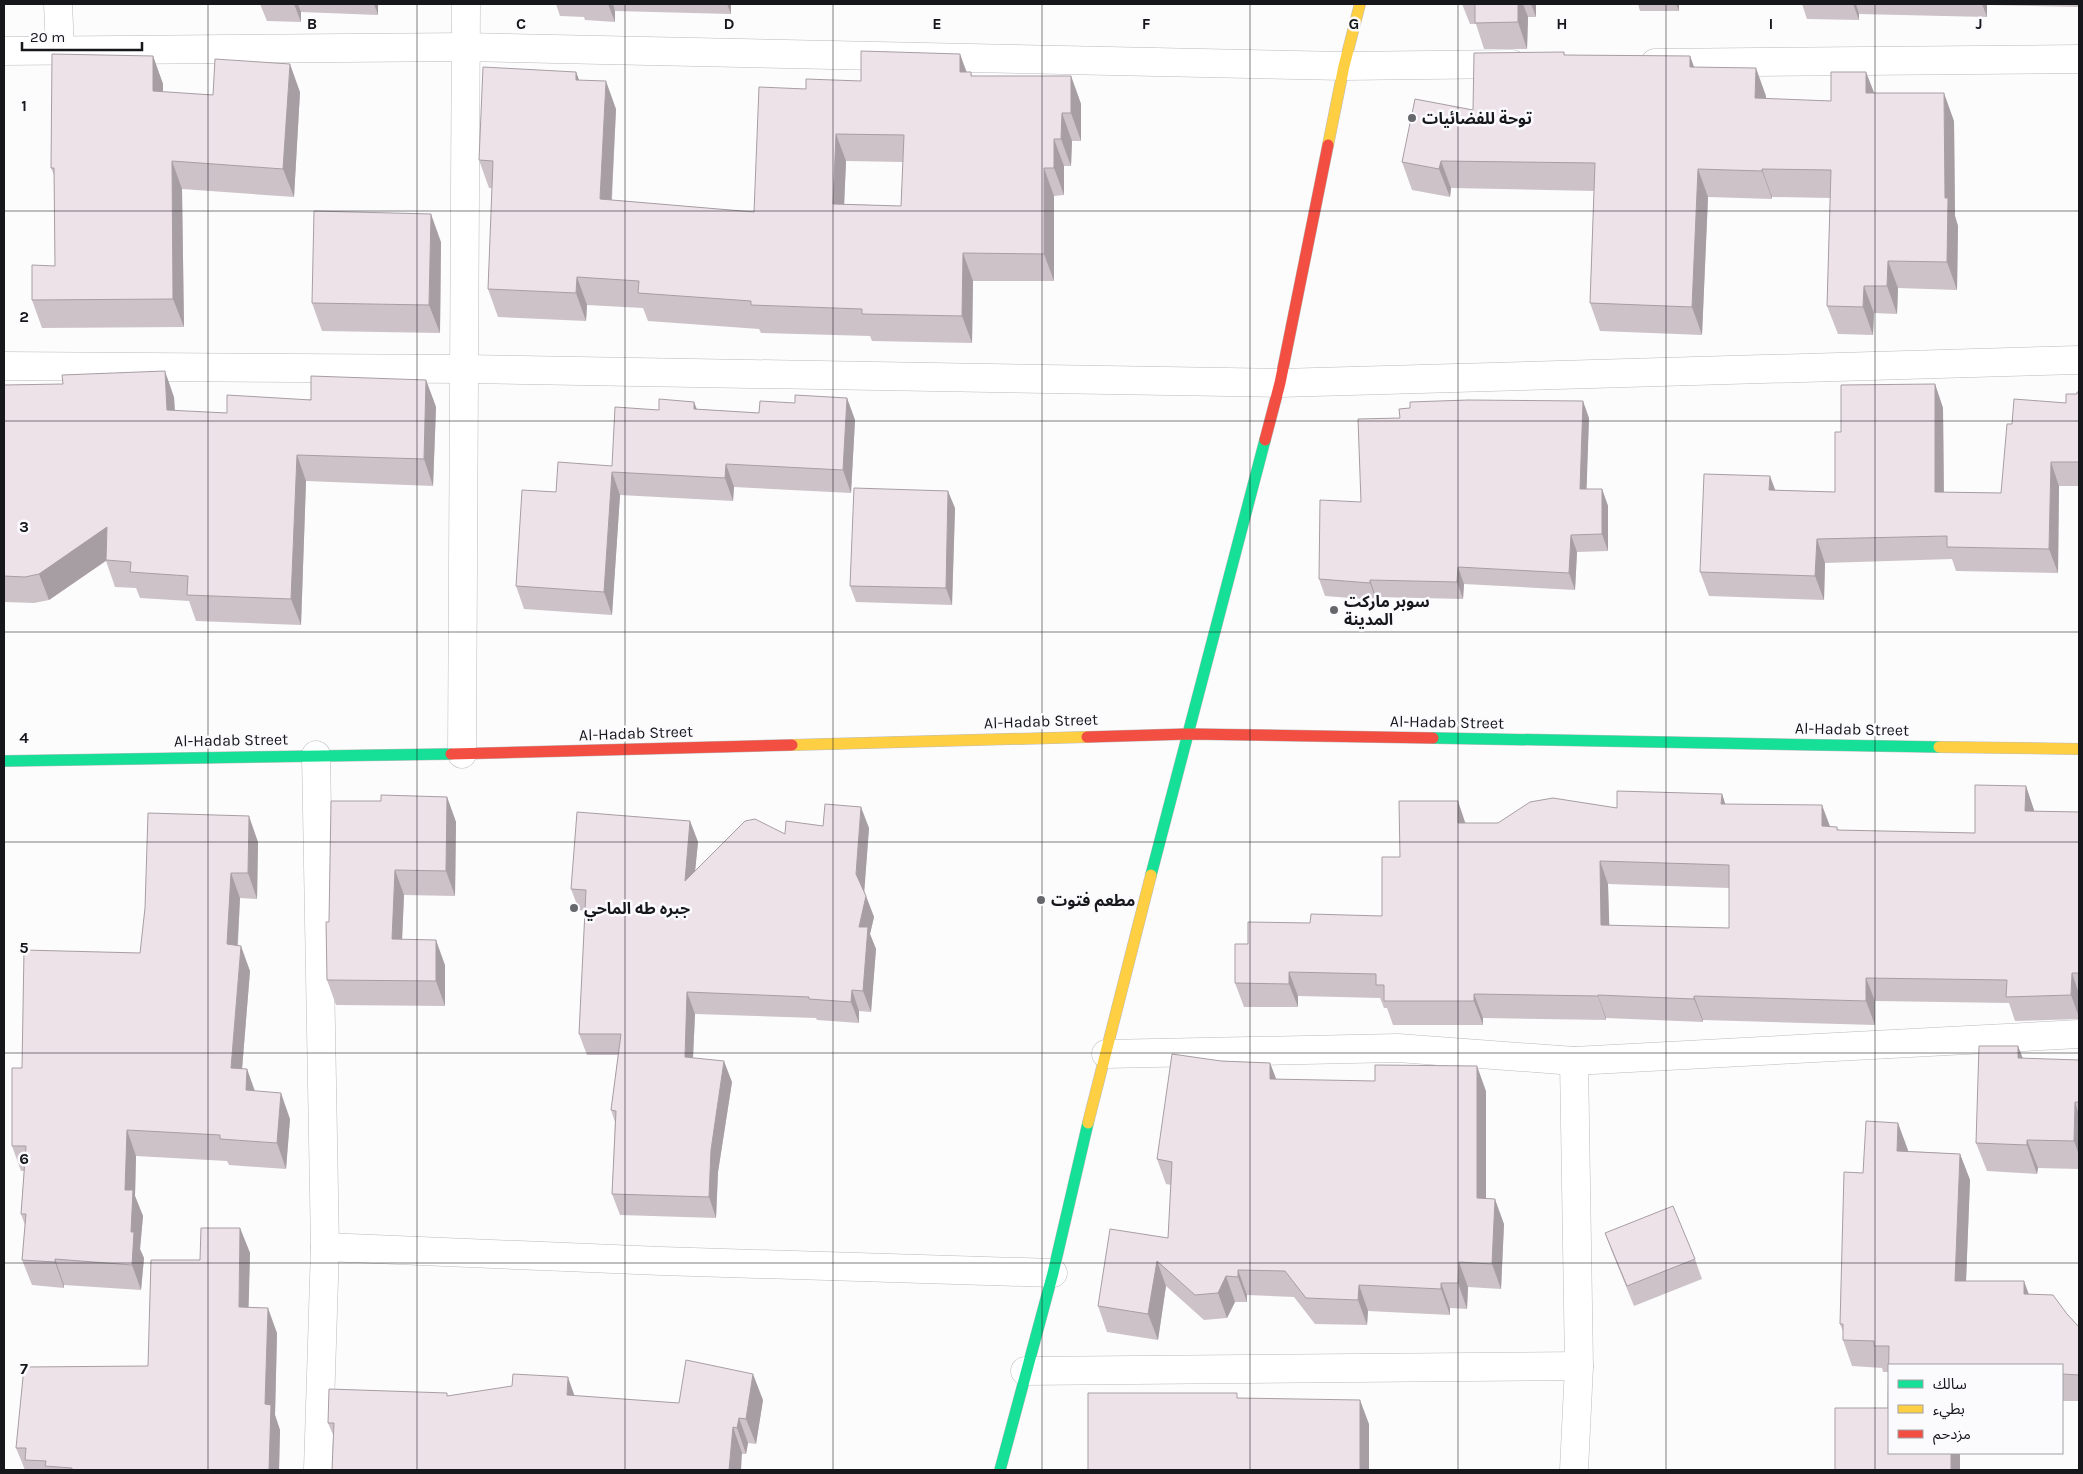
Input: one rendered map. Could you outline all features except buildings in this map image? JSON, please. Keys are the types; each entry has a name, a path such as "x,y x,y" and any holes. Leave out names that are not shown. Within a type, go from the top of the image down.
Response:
{"street":[{"path":"58,4 60,49"},
{"path":"462,754 466,4"},
{"path":"1000,1470 1025,1371 1053,1273 1073,1182 1280,384 1344,66 1360,4"},
{"path":"4,51 60,49 466,47 1344,66 1533,64"},
{"path":"1632,63 2079,59"},
{"path":"4,366 465,369 1280,384 2079,360"},
{"name":"Al-Hadab Street","path":"4,760 462,754 1188,734 2079,749"},
{"path":"316,755 325,1247 318,1470"},
{"path":"1106,1054 1398,1048 1574,1060 2079,1034"},
{"path":"1574,1060 1579,1366 1574,1470"},
{"path":"325,1247 661,1261 1053,1273"},
{"path":"1025,1371 1579,1366"}],"traffic: fast":[{"path":"1151,875 1265,440"},
{"path":"1433,738 1939,747"},
{"path":"4,761 451,754"},
{"path":"1000,1470 1053,1273 1088,1123"}],"traffic: slow":[{"path":"1328,145 1344,66 1360,4"},
{"path":"792,745 1087,737"},
{"path":"1939,747 2079,749"},
{"path":"1088,1123 1151,875"}],"traffic: jam":[{"path":"1265,440 1280,383 1328,145"},
{"path":"1087,737 1188,734 1433,738"},
{"path":"451,754 792,745"}],"place":[{"name":"توحة للفضائيات","path":"1412,118"},
{"name":"سوبر ماركت المدينة","path":"1334,610"},
{"name":"مطعم فتوت","path":"1041,900"},
{"name":"جبره طه الماحي","path":"574,908"}]}
